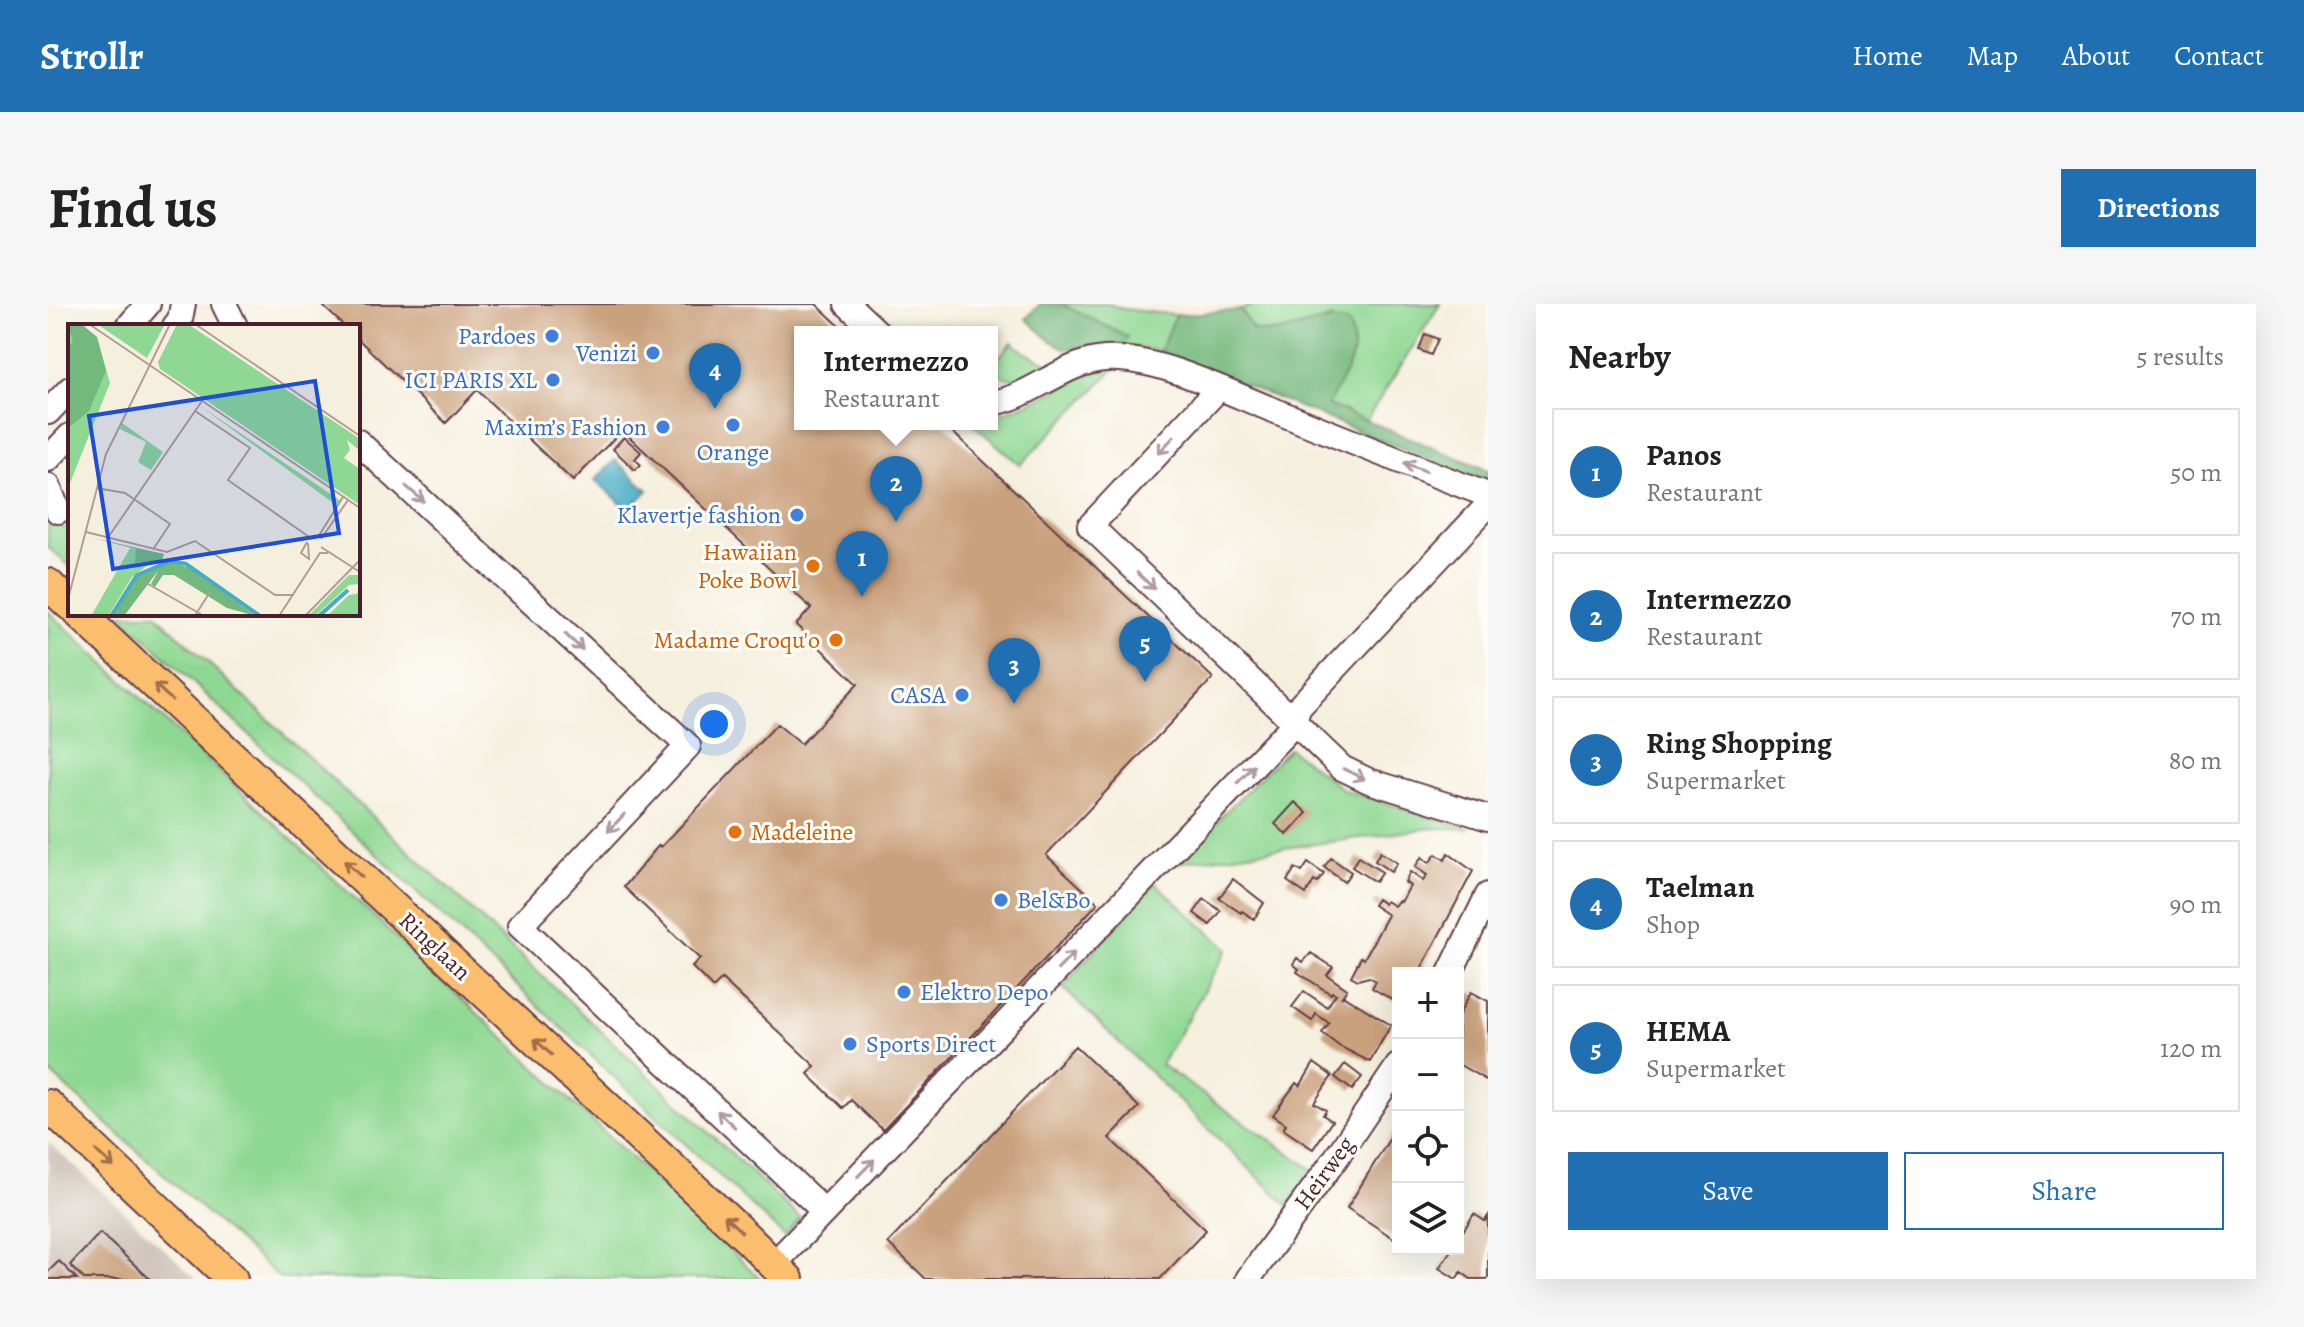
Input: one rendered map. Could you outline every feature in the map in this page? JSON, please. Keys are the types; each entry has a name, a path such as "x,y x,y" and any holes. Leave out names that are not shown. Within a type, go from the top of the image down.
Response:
{"main road":[{"path":"48,584 68,603"},
{"name":"Ringlaan","path":"82,616 781,1272"},
{"path":"48,1105 232,1279"}],"street":[{"path":"131,324 148,304"},
{"path":"224,304 234,324"},
{"path":"847,304 871,326"},
{"path":"1003,400 1090,361 1120,358 1156,365 1488,495"},
{"path":"1219,388 1090,526 1342,768 1354,775 1488,818"},
{"path":"48,412 68,391"},
{"path":"48,459 68,438"},
{"path":"360,444 688,746 520,926 824,1211"},
{"path":"48,486 58,511"},
{"path":"781,1272 824,1211 1294,724 1298,708 1488,505"},
{"path":"1453,967 1488,895"},
{"name":"Heirweg","path":"1248,1279 1392,1075"}],"shaded area":[{"path":"48,1142 197,1279 48,1279"}],"green space":[{"path":"1040,304 1061,304 1128,337 1123,346 1066,349 1051,341 1026,319"},
{"path":"1061,304 1109,304 1123,309 1176,315 1160,351 1123,346 1127,337"},
{"path":"1255,304 1440,304 1365,422 1328,405 1333,318 1284,331 1263,332 1253,330 1241,310"},
{"path":"1241,310 1253,330 1266,332 1325,321 1348,322 1352,334 1352,355 1328,405 1488,470 1488,483 1160,351 1176,315"},
{"path":"1012,342 1024,352 1049,364 1012,379 998,373 998,359"},
{"path":"1116,367 1020,465 980,430 998,430 998,414 1047,395 1084,375"},
{"path":"48,512 68,531 68,565 48,547"},
{"path":"48,611 761,1279 281,1279 48,1071"},
{"path":"122,616 158,616 800,1218 785,1237"},
{"path":"1289,748 1344,790 1470,829 1433,828 1175,863"},
{"path":"1155,883 1228,949 1161,1065 1312,1169 1288,1206 1062,987"}],"water":[{"path":"615,460 648,490 629,510 595,480"}],"building":[{"path":"321,304 816,304 840,326 794,326 794,430 950,430 1213,678 1046,855 1098,903 883,1130 851,1100 843,1108 808,1074 815,1066 722,979 713,988 692,967 700,959 624,887 659,845 661,847 777,724 801,744 858,684 796,625 811,608 622,430 573,481 477,390 446,423 360,341 360,324 342,324"},
{"path":"1425,334 1438,339 1431,355 1419,350"},
{"path":"624,437 641,452 635,459 641,465 635,470 613,449"},
{"path":"1295,802 1307,813 1287,835 1275,824"},
{"path":"1380,852 1397,863 1391,872 1375,861"},
{"path":"1448,853 1473,871 1422,967 1392,967 1392,1000 1372,988 1376,981 1369,977 1358,980 1351,976 1388,915 1373,905 1377,899 1394,906 1401,902 1410,886 1405,882 1410,872 1423,881 1427,875 1415,867 1422,857 1429,863 1436,854 1445,860"},
{"path":"1358,857 1382,872 1375,882 1352,867"},
{"path":"1331,858 1351,872 1344,882 1324,867"},
{"path":"1308,863 1324,874 1317,883 1314,881 1306,894 1287,881 1295,868 1302,872"},
{"path":"1233,879 1264,903 1254,919 1219,898"},
{"path":"1204,899 1221,911 1210,925 1194,913"},
{"path":"1311,953 1333,967 1327,975 1347,989 1341,998 1344,996 1391,1025 1370,1062 1322,1033 1329,1023 1316,1014 1312,1021 1292,1007 1304,991 1327,1007 1336,994 1331,994 1297,972 1299,969 1293,964 1297,958 1303,962"},
{"path":"1471,992 1488,1001 1488,1081 1464,1067 1464,1005"},
{"path":"1075,1046 1139,1107 1109,1138 1206,1230 1160,1279 926,1279 888,1243"},
{"path":"1314,1063 1332,1076 1314,1103 1326,1110 1323,1115 1332,1121 1313,1149 1283,1129 1286,1124 1273,1115 1296,1083 1300,1086"},
{"path":"1345,1064 1362,1077 1352,1090 1335,1077"},
{"path":"1392,1135 1392,1237 1347,1208"},
{"path":"1474,1214 1485,1221 1488,1216 1487,1279 1471,1279 1461,1272 1456,1279 1439,1268 1448,1255 1464,1255 1464,1230"},
{"path":"100,1233 150,1279 84,1279 70,1265"},
{"path":"59,1261 77,1279 48,1279 48,1272"}],"place":[{"name":"Pardoes","path":"552,336"},
{"name":"Venizi","path":"653,353"},
{"name":"ICI PARIS XL","path":"553,380"},
{"name":"Taelman","path":"715,409"},
{"name":"Orange","path":"733,425"},
{"name":"Maxim’s Fashion","path":"663,427"},
{"name":"Klavertje fashion","path":"797,515"},
{"name":"Intermezzo","path":"896,522"},
{"name":"Hawaiian Poke Bowl","path":"813,566"},
{"name":"Panos","path":"862,597"},
{"name":"Madame Croqu'o","path":"836,640"},
{"name":"HEMA","path":"1145,682"},
{"name":"CASA","path":"962,695"},
{"name":"Ring Shopping","path":"1014,704"},
{"name":"Madeleine","path":"735,832"},
{"name":"Bel&Bo","path":"1001,900"},
{"name":"Elektro Depo","path":"904,992"},
{"name":"Sports Direct","path":"850,1044"}]}
